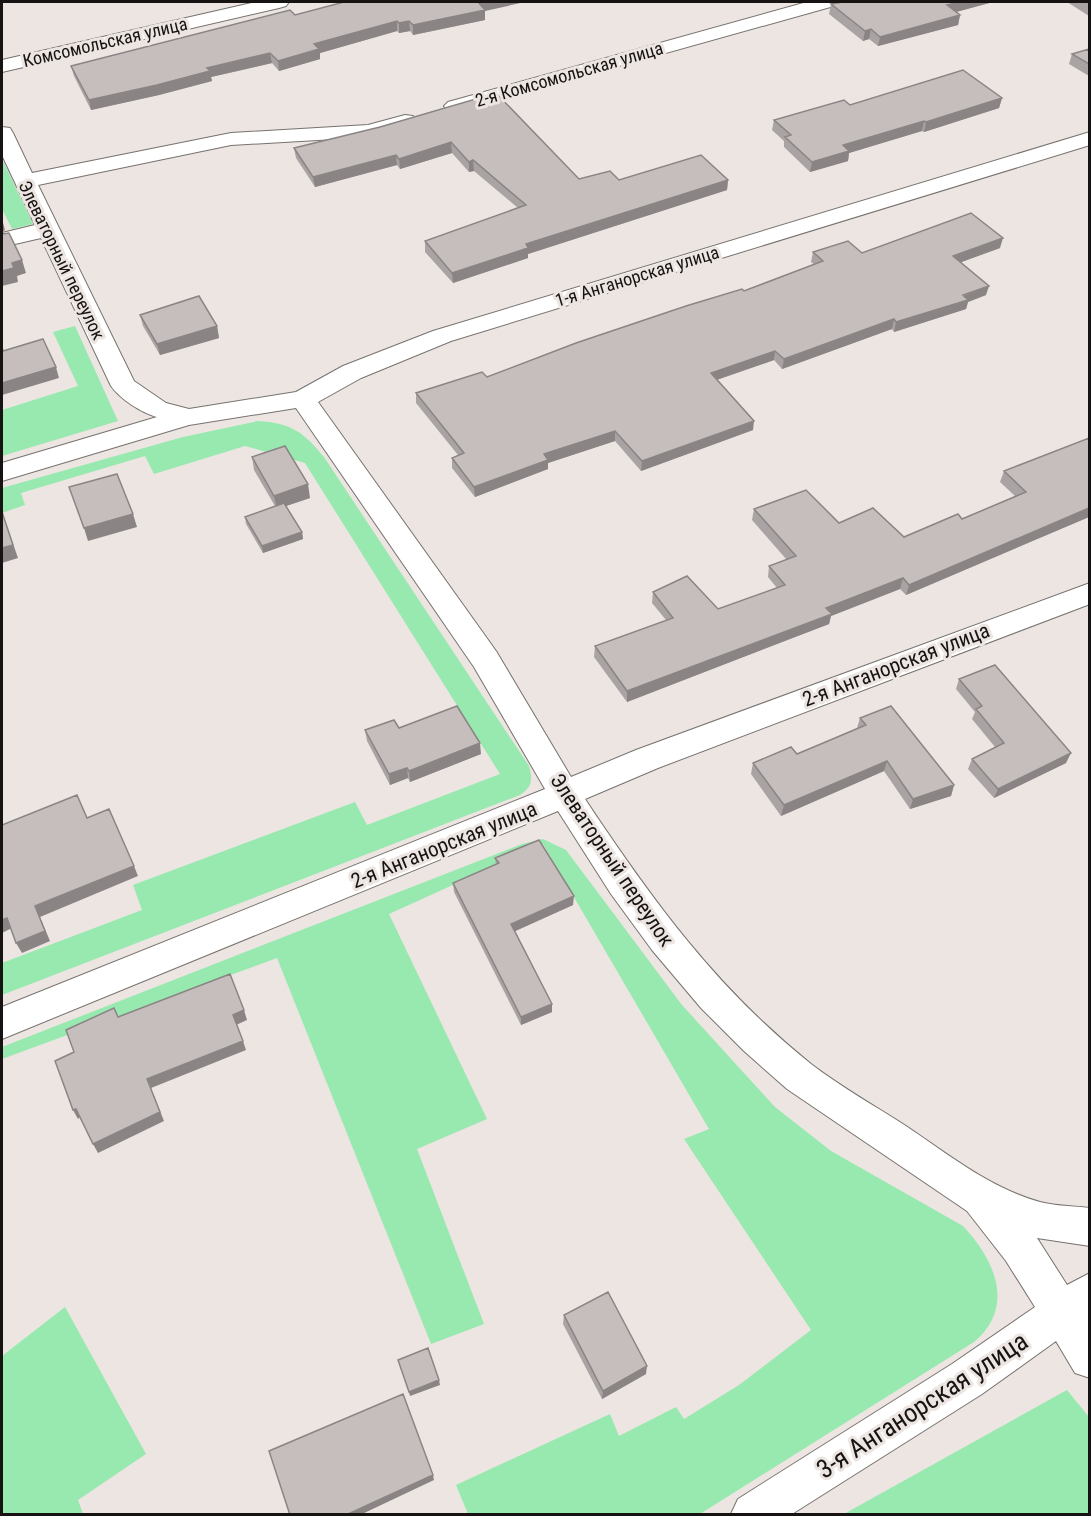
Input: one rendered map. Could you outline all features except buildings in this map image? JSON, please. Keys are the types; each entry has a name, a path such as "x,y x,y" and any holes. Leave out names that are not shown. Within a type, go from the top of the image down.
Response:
{"street":[{"name":"Комсомольская улица","path":"2,66 279,2"},
{"name":"2-я Комсомольская улица","path":"24,181 231,139 369,131 827,2"},
{"name":"Элеваторный переулок","path":"2,133 124,386"},
{"name":"1-я Анганорская улица","path":"2,472 189,417 303,399 352,372 442,336 1089,138"},
{"path":"2,240 48,229"},
{"name":"1-я Анганорская улица","path":"124,386 157,409 189,417"},
{"name":"Элеваторный переулок","path":"303,399 485,658 565,795 623,884 664,940 713,997 757,1041 818,1090 981,1198 1020,1247 1075,1303 1089,1358"},
{"name":"2-я Анганорская улица","path":"2,1023 565,795 647,759 1089,592"},
{"path":"981,1198 1041,1221 1089,1227"},
{"name":"3-я Анганорская улица","path":"753,1515 967,1379 1075,1303"}],"green space":[{"path":"2,159 33,224 12,229 2,209"},
{"path":"75,326 118,421 2,456 2,410 78,386 53,332"},
{"path":"258,421 280,424 296,430 324,457 529,766 531,779 529,786 520,795 2,995 2,963 142,910 133,885 355,802 367,825 500,774 305,463 245,446 154,474 145,456 21,493 25,505 2,513 2,488 183,437"},
{"path":"543,839 566,850 682,1005 775,1107 831,1151 963,1226 992,1268 996,1284 997,1299 994,1314 987,1328 974,1342 700,1514 468,1514 456,1485 610,1414 619,1436 676,1407 684,1419 739,1385 811,1330 684,1139 709,1129 543,844 389,914 487,1119 417,1149 484,1324 431,1344 277,958 2,1059 2,1047 522,844"},
{"path":"65,1307 146,1454 78,1500 83,1514 2,1514 2,1356"},
{"path":"1067,1390 1089,1417 1089,1514 844,1514"}]}
